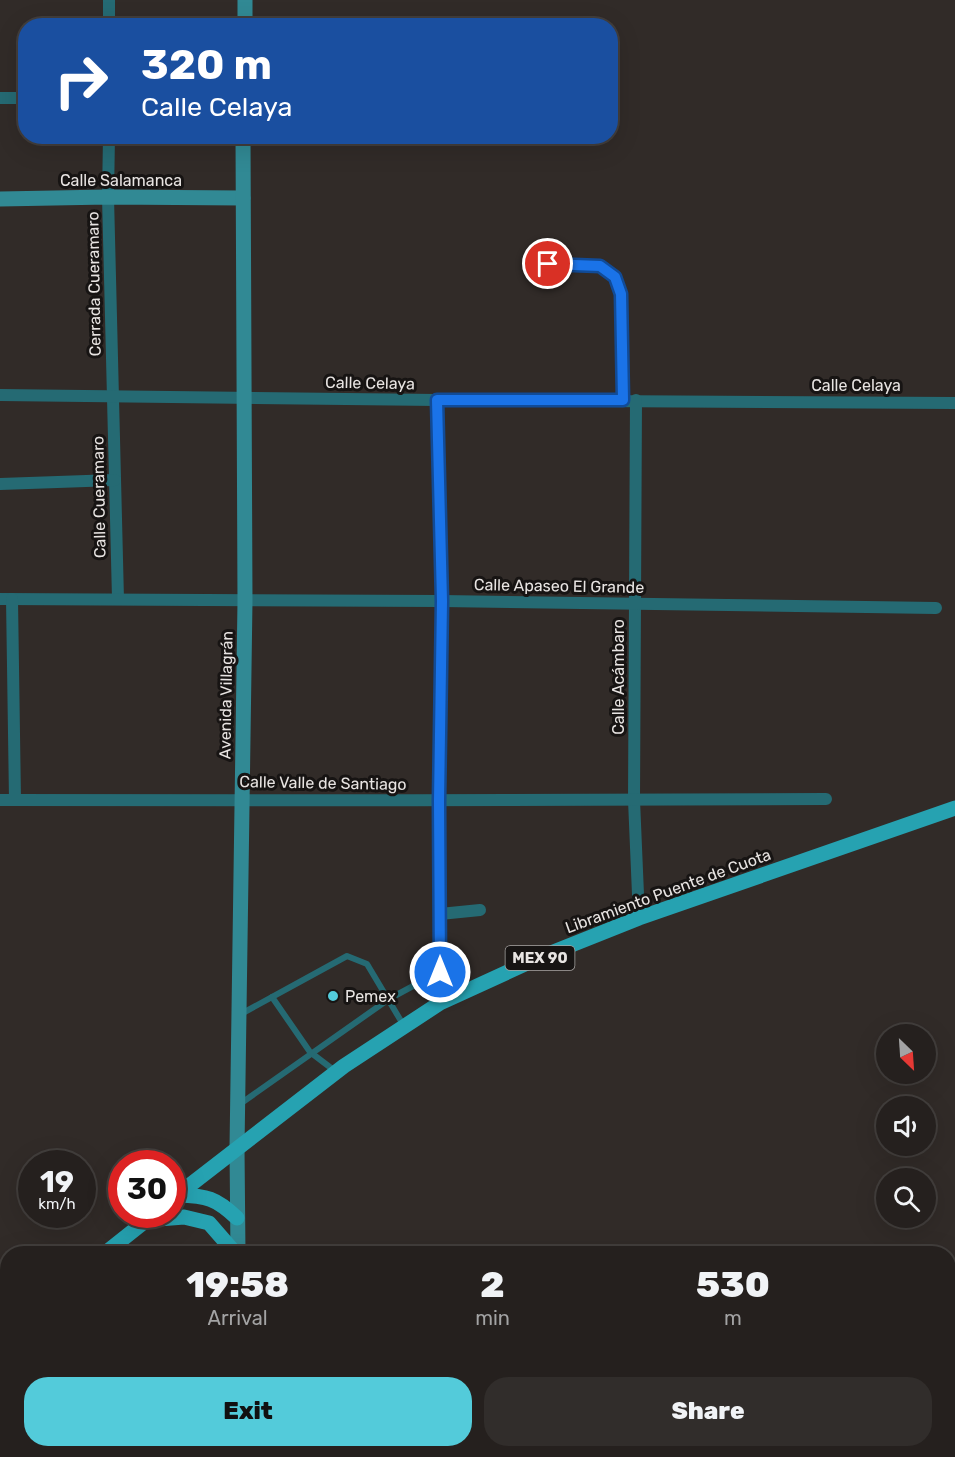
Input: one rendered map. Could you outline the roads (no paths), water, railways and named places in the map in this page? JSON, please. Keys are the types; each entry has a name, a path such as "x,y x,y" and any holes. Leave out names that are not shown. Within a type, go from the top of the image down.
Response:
{"main road":[{"name":"Libramiento Puente de Cuota","path":"186,1188 336,1072 440,1003 536,959 639,918 955,808"},
{"path":"186,1197 199,1196 222,1203 237,1218"},
{"path":"186,1217 209,1223 230,1246"},
{"path":"114,1246 136,1228"}],"street":[{"path":"109,0 109,18"},
{"path":"245,0 245,18"},
{"path":"0,98 18,98"},
{"name":"Cerrada Cueramaro","path":"109,144 113,395"},
{"name":"Avenida Villagrán","path":"237,1246 245,601 243,144"},
{"name":"Calle Salamanca","path":"0,199 243,198"},
{"name":"Calle Acámbaro","path":"548,264 600,266 615,277 621,294 629,400 635,604 634,801 639,918"},
{"name":"Calle Celaya","path":"0,395 955,403"},
{"name":"Calle Cueramaro","path":"113,395 118,599"},
{"path":"437,400 442,601 439,801 440,1003"},
{"path":"0,484 115,480"},
{"path":"6,599 15,800"},
{"name":"Calle Apaseo El Grande","path":"6,599 442,601 936,608"},
{"name":"Calle Valle de Santiago","path":"0,800 826,799"},
{"path":"440,914 480,910"}],"lane":[{"path":"239,1015 348,956 367,964 405,1026"},
{"path":"238,1106 388,999 440,972"},
{"path":"272,997 310,1053 336,1072"}],"place":[{"name":"Pemex","path":"333,996"}]}
